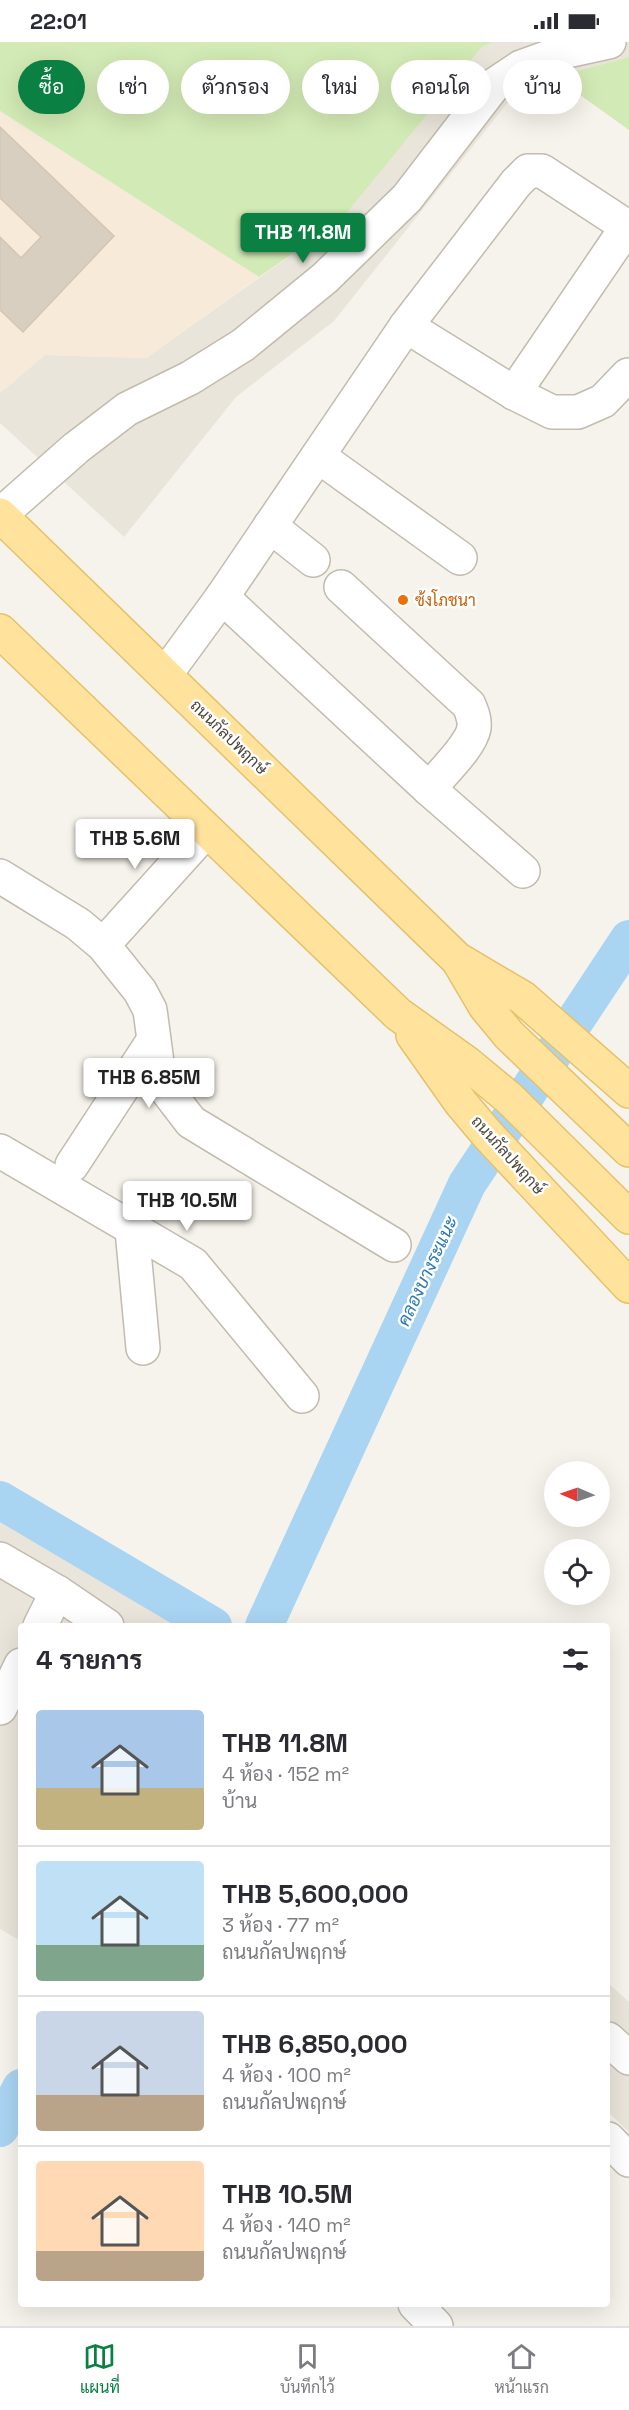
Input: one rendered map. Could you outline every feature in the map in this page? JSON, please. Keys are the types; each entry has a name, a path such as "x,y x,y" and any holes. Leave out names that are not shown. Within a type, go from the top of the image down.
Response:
{"main road":[{"name":"ถนนกัลปพฤกษ์","path":"0,515 457,959 523,998 629,1091"},
{"name":"ถนนกัลปพฤกษ์","path":"2,639 398,1014 468,1064 509,1098 629,1217"},
{"name":"ถนนกัลปพฤกษ์","path":"457,959 485,1006 531,1058 629,1150"},
{"name":"ถนนกัลปพฤกษ์","path":"398,1014 460,1103 629,1286"}],"street":[{"path":"0,515 76,448 127,410 190,378 243,345 326,278 407,198 494,85 521,67 563,52 609,42"},
{"path":"165,675 222,597 406,326 516,183 528,171 542,171 628,227 514,393"},
{"path":"406,326 514,393 552,412 578,412 603,401 628,375"},
{"path":"318,456 460,558"},
{"path":"270,526 313,560"},
{"path":"341,586 469,705 474,717 474,730 466,744 429,789"},
{"path":"222,597 429,789 523,871"},
{"path":"103,945 206,831"},
{"path":"0,876 78,924 103,945 140,991 150,1010 158,1070 168,1092 191,1122 394,1245"},
{"path":"72,1165 153,1041"},
{"path":"0,1151 132,1230 194,1264 302,1396"},
{"path":"132,1230 144,1348"},
{"path":"0,1559 57,1592 103,1623"},
{"path":"42,1623 57,1592"},
{"path":"0,1708 18,1671"},
{"path":"610,2041 629,2058"},
{"path":"610,2141 629,2160"},
{"path":"418,2307 436,2326"}],"shaded area":[{"path":"493,42 629,42 629,57 582,70 582,60 503,60 503,108 334,321 236,397 124,537 0,423 0,393 45,355 146,358 342,219 427,114 491,114 491,60 471,60 482,47"},
{"path":"0,111 259,277 146,358 45,355 0,393"},
{"path":"0,1514 188,1623 18,1623 18,1939 0,1929"},
{"path":"610,1985 629,2002 629,2132 610,2114"}],"green space":[{"path":"0,42 493,42 482,47 471,60 391,60 391,114 427,114 342,219 259,277 0,111"},
{"path":"629,57 629,130 582,96 582,70"}],"building":[{"path":"0,127 114,236 23,332 0,310 0,237 21,258 41,237 0,198"}],"waterway":[{"name":"คลองบางระแนะ","path":"265,1623 467,1184 629,939"},
{"path":"0,1500 208,1623"},
{"name":"คลองบางระแนะ","path":"0,2128 18,2094"}],"place":[{"name":"ซ้งโภชนา","path":"403,600"}]}
